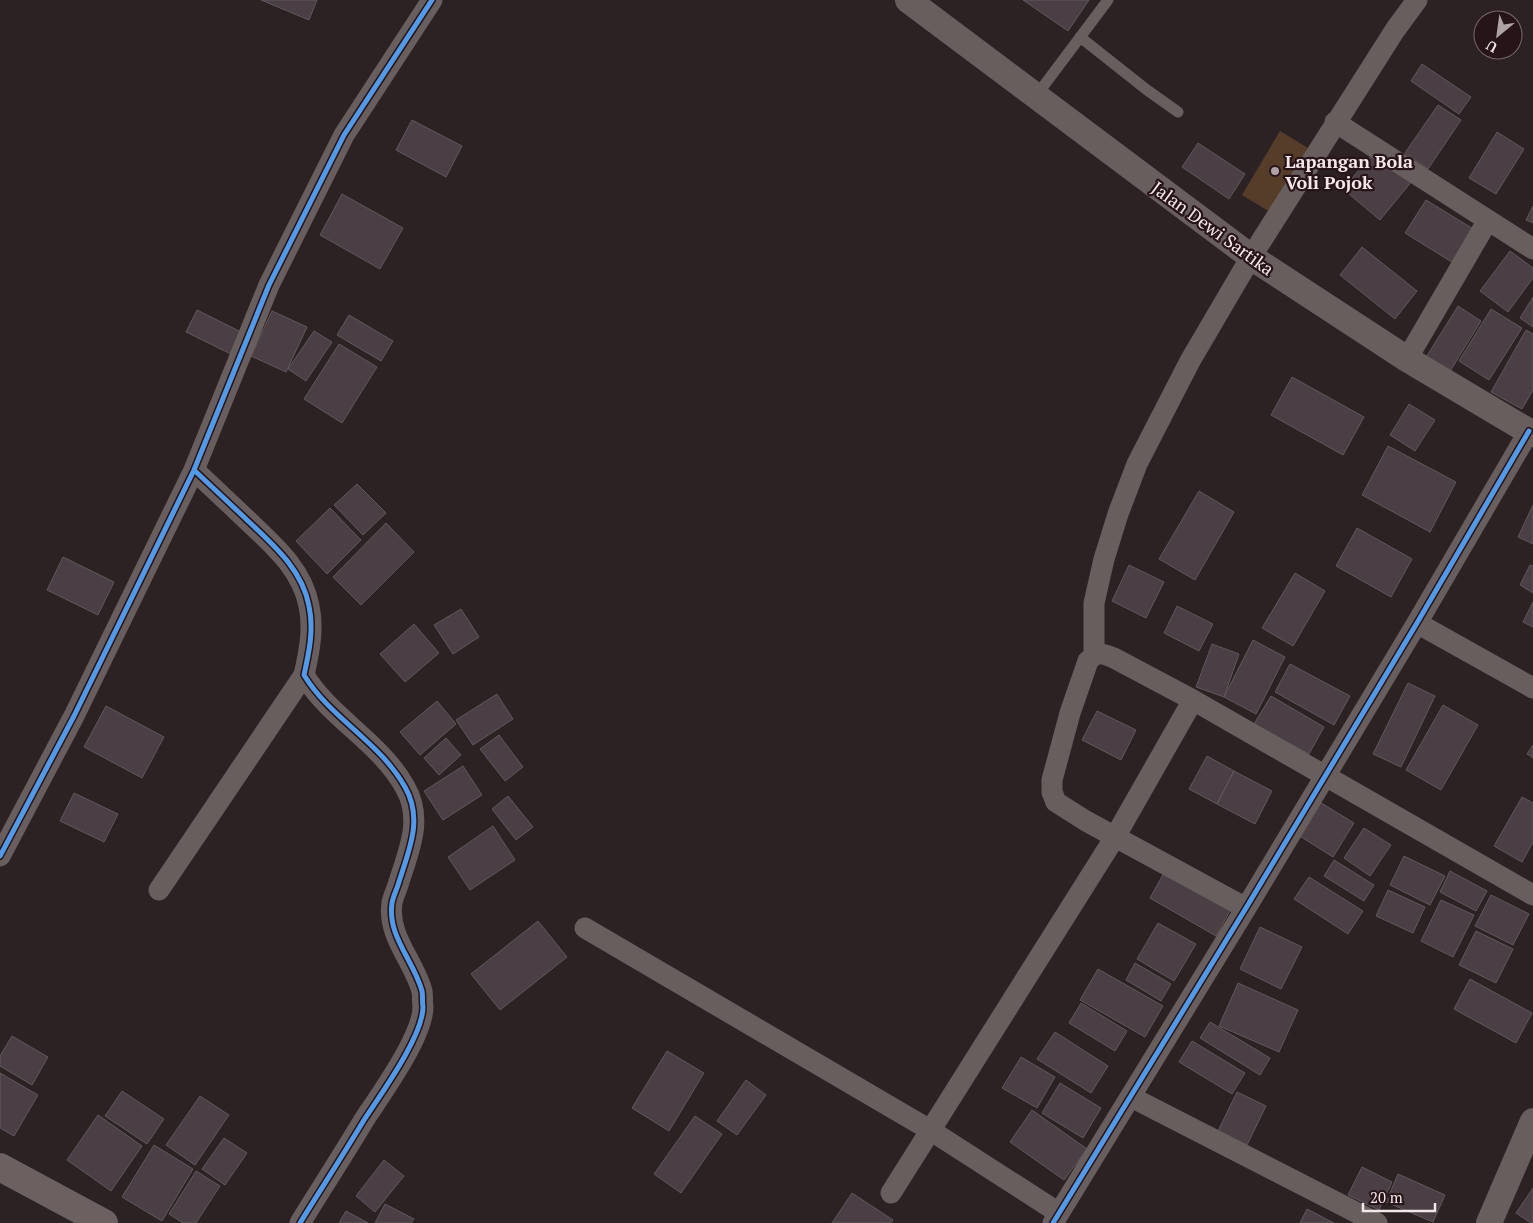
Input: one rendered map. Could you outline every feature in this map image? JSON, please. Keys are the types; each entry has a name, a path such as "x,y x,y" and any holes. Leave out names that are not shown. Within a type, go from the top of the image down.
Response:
{"main road":[{"path":"0,1167 104,1223"}],"street":[{"path":"0,856 74,716 194,470 269,285 344,135 432,0"},
{"path":"1094,655 1094,603 1118,514 1137,464 1190,361 1251,258 1394,30 1417,0"},
{"name":"Jalan Dewi Sartika","path":"912,1 1251,258 1407,358 1531,432"},
{"path":"1336,122 1533,248"},
{"path":"1407,358 1488,220"},
{"path":"585,928 930,1130 1056,1218 1246,908 1531,432"},
{"path":"159,890 304,675 309,653 311,619 309,604 295,572 280,551 194,470"},
{"path":"1416,623 1533,688"},
{"path":"1246,908 1086,821 1056,802 1052,792 1052,780 1070,713 1088,661 1094,655 1103,654 1114,658 1193,700 1533,895"},
{"path":"300,1223 401,1062 417,1031 423,1012 422,992 413,969 395,934 392,915 392,902 414,832 414,810 406,788 392,767 359,733 323,701 304,675"},
{"path":"891,1193 1115,837 1193,700"},
{"path":"1130,1097 1377,1223"},
{"path":"1489,1223 1533,1121"}],"lane":[{"path":"1036,96 1108,0"},
{"path":"1080,37 1178,112"}],"shaded area":[{"name":"Lapangan Bola Voli Pojok","path":"1280,131 1308,148 1270,212 1242,195"}],"building":[{"path":"261,0 317,0 309,20"},
{"path":"1023,0 1089,0 1068,31"},
{"path":"1422,64 1471,97 1459,114 1411,81"},
{"path":"1438,105 1461,120 1428,169 1405,153"},
{"path":"412,120 462,146 446,177 396,150"},
{"path":"1497,132 1524,149 1496,194 1469,178"},
{"path":"1198,143 1245,174 1229,199 1182,167"},
{"path":"1376,150 1412,181 1380,220 1343,189"},
{"path":"342,194 403,228 380,269 320,235"},
{"path":"1426,200 1475,230 1455,264 1405,233"},
{"path":"1533,206 1533,223 1526,220"},
{"path":"1362,247 1417,291 1395,319 1340,275"},
{"path":"1510,251 1533,268 1533,278 1508,312 1480,291"},
{"path":"1533,297 1533,327 1520,318"},
{"path":"1458,306 1481,321 1449,373 1425,359"},
{"path":"1491,309 1522,328 1489,380 1459,361"},
{"path":"197,310 245,334 235,356 186,332"},
{"path":"272,311 307,327 286,372 251,356"},
{"path":"349,315 393,341 381,361 337,335"},
{"path":"1526,330 1533,334 1533,390 1522,409 1491,392"},
{"path":"314,331 332,342 306,381 288,369"},
{"path":"339,344 377,367 342,423 304,399"},
{"path":"1292,377 1364,417 1343,455 1271,415"},
{"path":"1409,404 1435,420 1415,451 1390,435"},
{"path":"1388,446 1456,482 1430,532 1362,495"},
{"path":"357,484 386,513 363,535 334,505"},
{"path":"1199,491 1234,512 1195,580 1159,559"},
{"path":"1533,505 1533,544 1518,537"},
{"path":"330,508 361,540 327,574 296,541"},
{"path":"386,523 414,552 361,605 333,577"},
{"path":"1357,528 1412,559 1391,597 1336,566"},
{"path":"63,557 114,582 98,615 47,590"},
{"path":"1129,565 1164,582 1146,618 1112,601"},
{"path":"1530,565 1533,566 1533,593 1520,585"},
{"path":"1295,573 1325,591 1293,646 1262,628"},
{"path":"1533,602 1533,627 1523,622"},
{"path":"1177,606 1213,624 1199,651 1164,633"},
{"path":"461,609 479,637 453,654 434,625"},
{"path":"414,624 439,653 405,682 380,654"},
{"path":"1253,640 1285,657 1256,714 1224,697"},
{"path":"1212,644 1239,654 1224,697 1196,687"},
{"path":"1290,664 1350,696 1334,725 1275,692"},
{"path":"1408,683 1435,696 1401,767 1373,754"},
{"path":"497,694 513,719 473,745 456,720"},
{"path":"1271,696 1324,727 1309,754 1254,724"},
{"path":"437,701 456,724 420,755 400,732"},
{"path":"1443,705 1478,725 1441,790 1406,770"},
{"path":"106,706 164,737 142,778 84,747"},
{"path":"1097,711 1136,730 1121,760 1082,740"},
{"path":"499,735 523,767 505,781 480,749"},
{"path":"446,738 461,755 439,775 424,758"},
{"path":"1533,745 1533,758 1527,754"},
{"path":"1207,756 1234,771 1217,804 1189,789"},
{"path":"463,766 482,795 443,820 424,791"},
{"path":"1234,771 1272,791 1255,824 1217,804"},
{"path":"74,793 118,814 104,842 60,821"},
{"path":"508,796 533,827 516,840 492,809"},
{"path":"1522,797 1533,803 1533,842 1522,862 1494,846"},
{"path":"1318,801 1354,823 1333,857 1298,835"},
{"path":"493,826 515,860 470,890 448,857"},
{"path":"1364,828 1391,845 1370,876 1344,858"},
{"path":"1404,856 1445,876 1430,905 1390,885"},
{"path":"1334,860 1374,885 1364,901 1324,876"},
{"path":"1165,871 1231,909 1216,936 1150,898"},
{"path":"1450,871 1487,891 1476,911 1440,892"},
{"path":"1309,877 1363,911 1348,934 1294,899"},
{"path":"1388,890 1425,907 1413,933 1376,916"},
{"path":"1491,895 1529,914 1513,945 1475,926"},
{"path":"1441,900 1474,915 1453,957 1421,941"},
{"path":"538,921 567,957 500,1010 471,974"},
{"path":"1158,923 1196,944 1174,981 1137,959"},
{"path":"1260,927 1302,947 1281,989 1240,969"},
{"path":"1476,931 1513,949 1496,983 1459,965"},
{"path":"1135,963 1171,984 1161,1001 1126,980"},
{"path":"1098,969 1163,1006 1145,1037 1080,1000"},
{"path":"1470,979 1532,1013 1516,1043 1454,1009"},
{"path":"1238,983 1298,1010 1279,1052 1219,1026"},
{"path":"1081,1003 1127,1031 1115,1051 1069,1023"},
{"path":"1210,1022 1270,1058 1260,1075 1200,1038"},
{"path":"1055,1032 1108,1066 1091,1093 1037,1059"},
{"path":"12,1036 48,1057 32,1085 0,1066 0,1056"},
{"path":"1192,1041 1245,1073 1232,1094 1179,1062"},
{"path":"667,1051 704,1073 669,1131 632,1108"},
{"path":"1021,1057 1055,1077 1037,1108 1002,1088"},
{"path":"0,1073 38,1095 14,1136 0,1128"},
{"path":"746,1080 766,1095 737,1135 717,1121"},
{"path":"1060,1083 1101,1108 1083,1138 1042,1113"},
{"path":"122,1091 164,1119 147,1144 105,1116"},
{"path":"1237,1092 1266,1106 1247,1145 1218,1131"},
{"path":"200,1096 229,1115 195,1165 166,1145"},
{"path":"1032,1110 1087,1149 1064,1180 1010,1142"},
{"path":"98,1115 142,1146 111,1191 67,1160"},
{"path":"695,1116 722,1134 681,1193 654,1174"},
{"path":"224,1138 247,1153 225,1185 202,1169"},
{"path":"154,1145 193,1169 162,1221 122,1197"},
{"path":"384,1160 404,1176 375,1212 356,1196"},
{"path":"1362,1167 1392,1182 1379,1210 1348,1195"},
{"path":"196,1171 220,1186 196,1223 183,1223 169,1214"},
{"path":"1398,1174 1445,1195 1433,1222 1386,1202"},
{"path":"1533,1188 1533,1223 1531,1223 1516,1213"},
{"path":"852,1193 893,1220 891,1223 832,1223"},
{"path":"385,1204 414,1219 411,1223 375,1223"},
{"path":"1307,1209 1334,1223 1300,1223"},
{"path":"346,1211 368,1223 339,1223"}],"cycle path":[{"path":"0,856 74,716 194,470 269,285 344,135 432,0"},
{"path":"1053,1223 1246,908 1417,623 1529,431"},
{"path":"194,470 265,537 293,568 305,592 311,623 308,658 304,675 327,704 369,743 395,771 411,799 413,812 414,824 410,848 392,901 392,915 397,937 422,991 423,1007 421,1019 409,1049 400,1065 300,1223"}],"place":[{"name":"Lapangan Bola Voli Pojok","path":"1275,171"}]}
